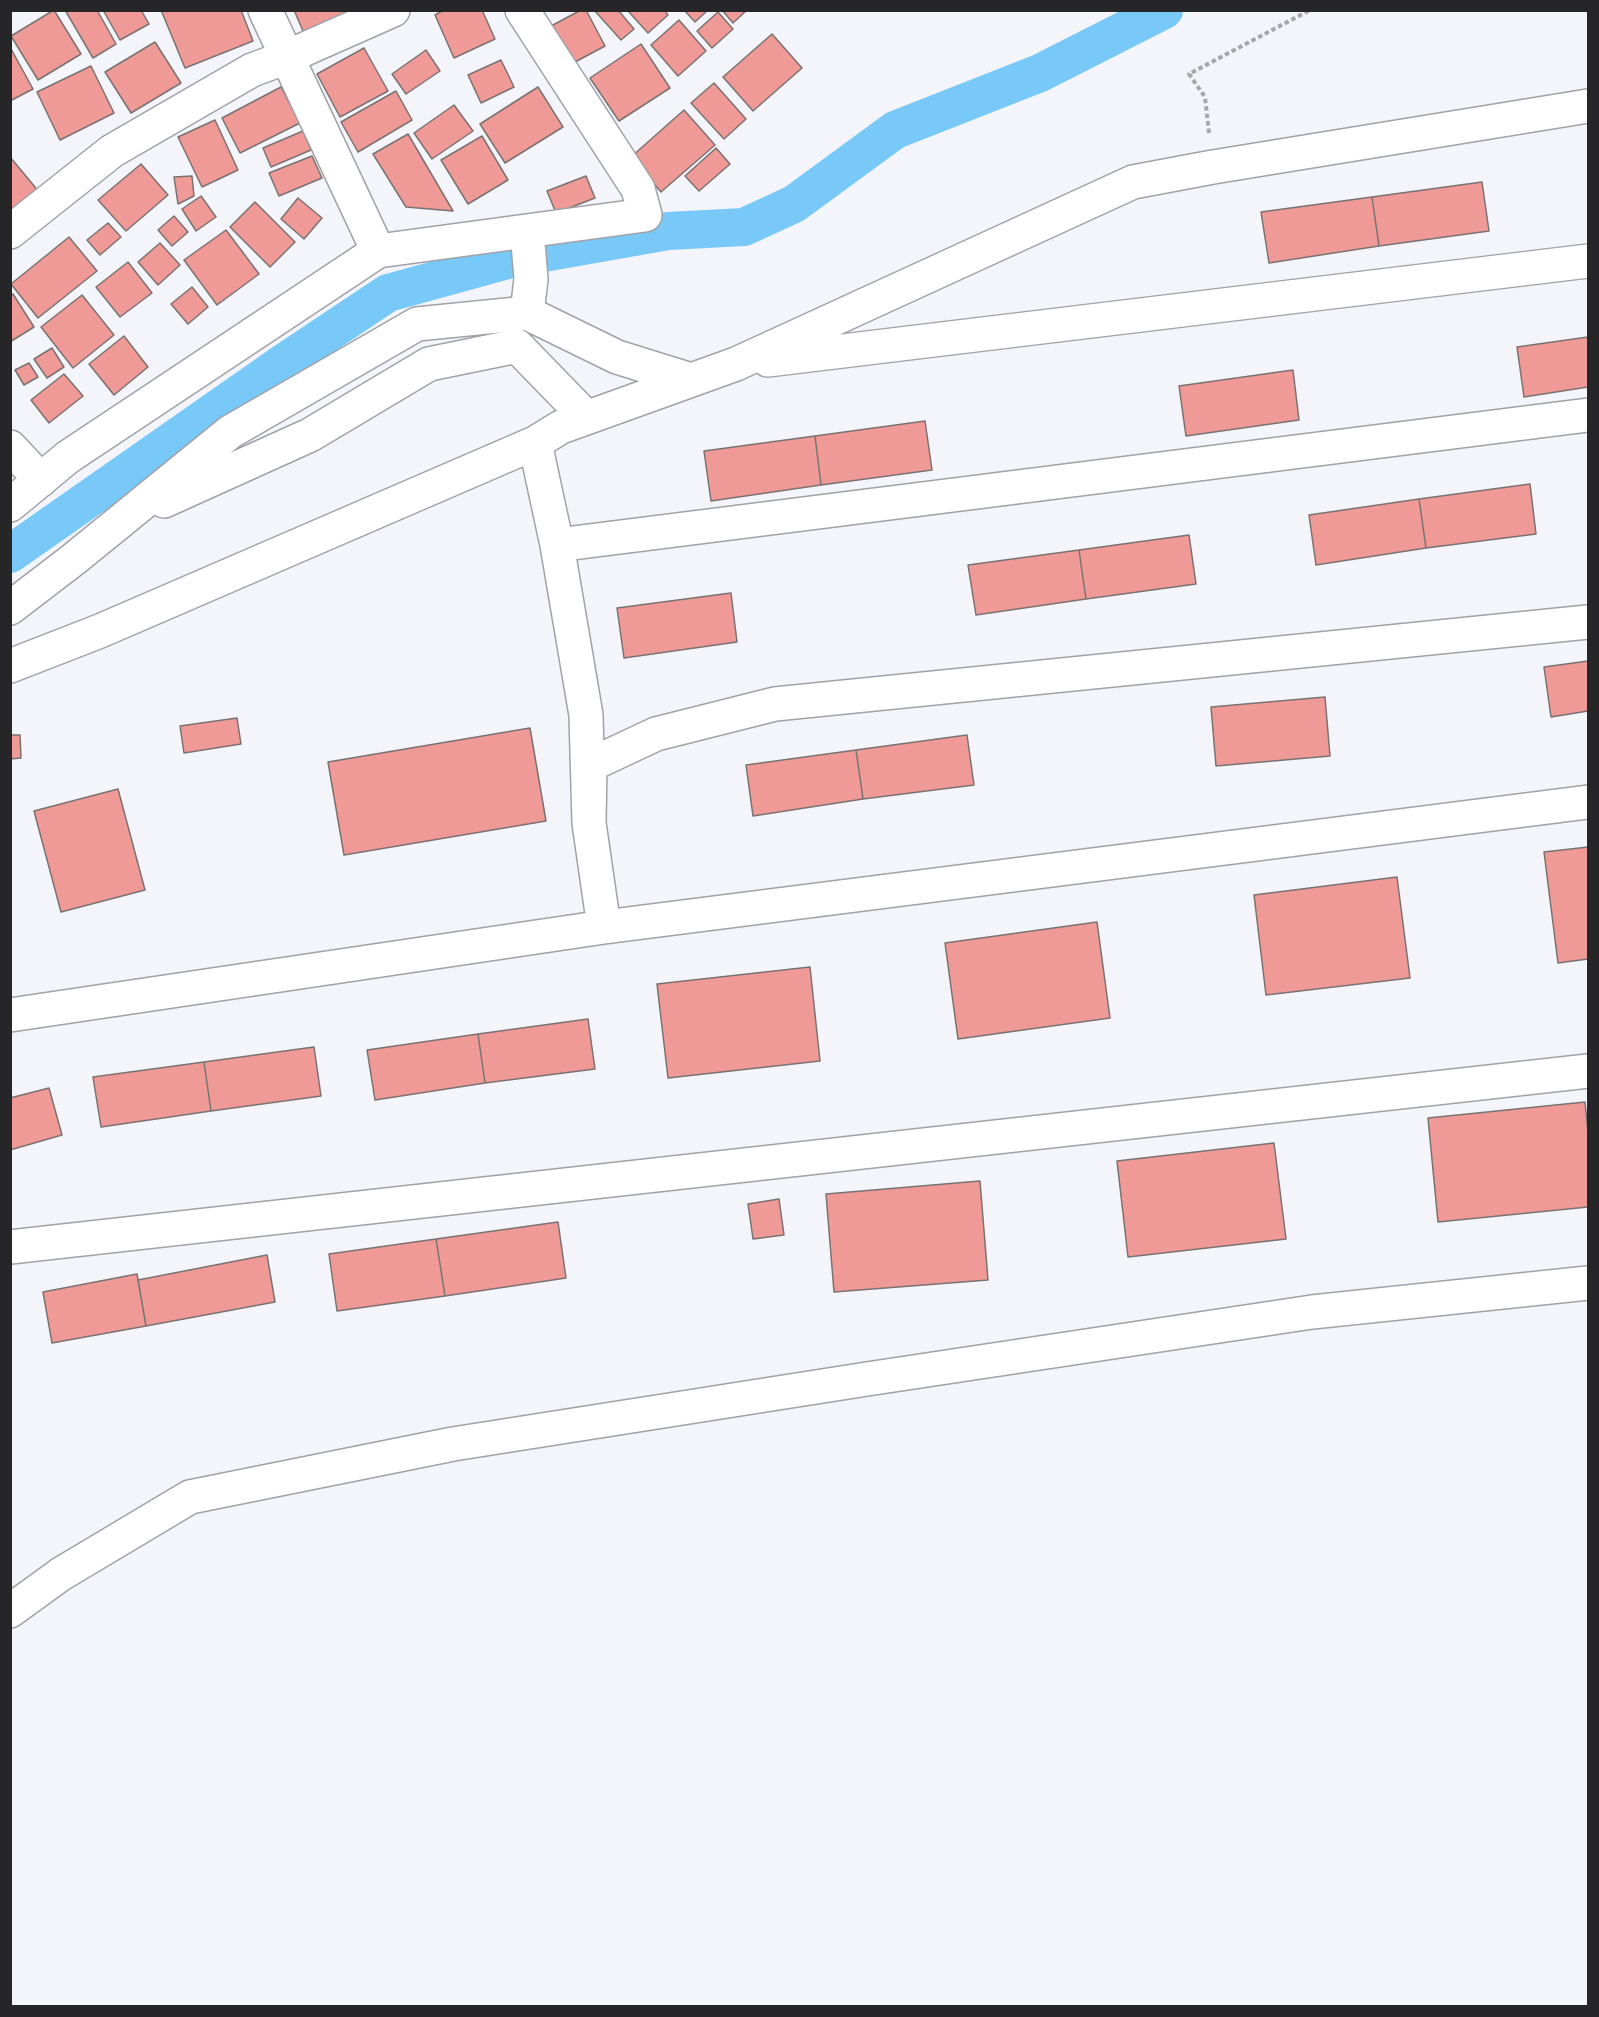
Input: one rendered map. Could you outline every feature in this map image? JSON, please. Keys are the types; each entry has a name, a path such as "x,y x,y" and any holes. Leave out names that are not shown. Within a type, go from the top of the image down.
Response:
{"street":[{"path":"265,10 378,251"},
{"path":"10,232 112,151 252,70 393,10"},
{"path":"10,505 68,457 378,251 528,235 645,215 638,189 522,10"},
{"path":"10,666 100,631 535,444 561,427 736,364 1133,182 1588,106"},
{"path":"526,313 531,279 528,235"},
{"path":"736,364 1588,261"},
{"path":"10,608 230,432 417,324 526,313 617,357 691,380"},
{"path":"123,519 310,435 429,364 517,346 586,417"},
{"path":"557,545 1588,415"},
{"path":"535,444 557,545 586,715 588,823 604,927"},
{"path":"10,447 41,480"},
{"path":"588,823 590,765 656,734 775,704 1588,622"},
{"path":"10,1015 604,927 1588,802"},
{"path":"10,1247 1588,1071"},
{"path":"10,1611 61,1574 190,1497 453,1444 914,1372 1312,1312 1588,1283"}],"path":[{"path":"1213,167 1205,97 1189,74 1310,10"}],"building":[{"path":"54,10 81,54 38,80 11,36"},
{"path":"65,10 97,10 116,44 93,58"},
{"path":"103,10 141,10 149,24 120,40"},
{"path":"161,10 241,10 253,41 185,68"},
{"path":"294,10 346,10 350,20 306,38"},
{"path":"444,10 482,10 495,39 454,58 435,15"},
{"path":"581,10 586,10 605,46 560,70 540,32"},
{"path":"594,10 618,10 634,29 621,40"},
{"path":"631,10 664,10 668,15 648,33 629,12"},
{"path":"684,10 708,10 695,22"},
{"path":"722,10 747,10 733,23"},
{"path":"718,12 733,29 712,48 697,31"},
{"path":"679,20 706,51 678,76 651,45"},
{"path":"772,34 802,68 753,111 723,77"},
{"path":"155,42 181,83 131,113 105,72"},
{"path":"641,44 670,88 619,121 590,78"},
{"path":"10,47 33,89 10,101"},
{"path":"364,48 388,91 340,117 317,74"},
{"path":"426,50 440,71 406,94 392,74"},
{"path":"501,60 514,87 481,103 468,75"},
{"path":"91,66 114,113 60,140 37,92"},
{"path":"714,83 746,119 724,139 691,103"},
{"path":"281,87 300,123 240,153 222,118"},
{"path":"538,87 563,127 505,163 480,124"},
{"path":"396,91 412,120 358,152 341,122"},
{"path":"454,105 473,131 432,159 414,133"},
{"path":"684,110 715,145 661,192 631,157"},
{"path":"215,120 238,170 202,187 178,137"},
{"path":"303,131 311,150 271,167 263,148"},
{"path":"408,134 453,211 406,207 373,154"},
{"path":"482,136 508,180 468,204 441,160"},
{"path":"716,148 730,164 699,191 685,176"},
{"path":"312,156 322,178 279,196 269,173"},
{"path":"10,157 40,193 10,217"},
{"path":"141,164 168,195 126,231 98,200"},
{"path":"192,176 194,196 178,204 174,177"},
{"path":"586,176 595,198 556,213 547,191"},
{"path":"1482,182 1489,231 1379,246 1372,197"},
{"path":"201,196 216,217 196,231 182,209"},
{"path":"1372,197 1379,246 1269,263 1261,212"},
{"path":"298,198 322,218 304,239 281,219"},
{"path":"255,202 295,242 270,267 230,227"},
{"path":"174,216 188,232 172,246 158,230"},
{"path":"108,223 121,237 100,255 87,240"},
{"path":"226,230 259,274 217,305 184,260"},
{"path":"69,237 97,271 38,318 11,284"},
{"path":"160,243 180,265 158,285 138,262"},
{"path":"128,262 152,293 120,317 96,287"},
{"path":"192,287 208,307 188,324 171,304"},
{"path":"13,294 34,327 10,342 10,296"},
{"path":"82,295 114,335 73,368 41,327"},
{"path":"124,336 148,367 114,395 89,364"},
{"path":"1588,337 1588,387 1524,397 1517,347"},
{"path":"52,348 64,367 47,378 34,359"},
{"path":"29,363 38,377 24,385 15,370"},
{"path":"1293,370 1299,420 1186,436 1179,386"},
{"path":"64,374 83,396 49,423 31,400"},
{"path":"925,421 932,470 821,485 815,436"},
{"path":"815,436 821,485 711,501 704,451"},
{"path":"1530,484 1536,534 1426,548 1419,499"},
{"path":"1419,499 1426,548 1316,565 1309,515"},
{"path":"1189,535 1196,584 1086,599 1079,550"},
{"path":"1079,550 1086,599 976,615 968,565"},
{"path":"731,593 737,642 624,658 617,608"},
{"path":"1588,661 1588,711 1551,717 1544,667"},
{"path":"1325,697 1330,756 1216,766 1211,707"},
{"path":"237,718 241,744 184,753 180,726"},
{"path":"530,728 546,821 344,855 328,762"},
{"path":"10,735 20,735 21,758 10,759"},
{"path":"967,735 974,785 863,799 856,750"},
{"path":"856,750 863,799 753,816 746,765"},
{"path":"118,789 145,890 61,912 34,811"},
{"path":"1588,847 1588,959 1558,963 1544,852"},
{"path":"1397,877 1410,978 1266,995 1254,895"},
{"path":"1097,922 1110,1018 958,1039 945,943"},
{"path":"810,967 820,1061 668,1078 657,984"},
{"path":"588,1019 595,1069 485,1083 478,1034"},
{"path":"478,1034 485,1083 375,1100 367,1050"},
{"path":"314,1047 321,1096 211,1111 204,1062"},
{"path":"204,1062 211,1111 101,1127 93,1077"},
{"path":"49,1088 62,1135 10,1150 10,1098"},
{"path":"1585,1102 1588,1132 1588,1207 1438,1222 1428,1118"},
{"path":"1274,1143 1286,1239 1128,1257 1117,1161"},
{"path":"980,1181 988,1280 834,1292 826,1194"},
{"path":"779,1199 784,1235 753,1239 748,1204"},
{"path":"558,1222 566,1278 445,1296 436,1239"},
{"path":"436,1239 445,1296 337,1311 329,1254"},
{"path":"267,1255 275,1302 146,1326 138,1280"},
{"path":"137,1274 146,1326 52,1343 43,1292"}],"waterway":[{"path":"10,554 283,363 388,293 515,258 668,231 744,227 794,204 895,130 1040,73 1164,10"}]}
